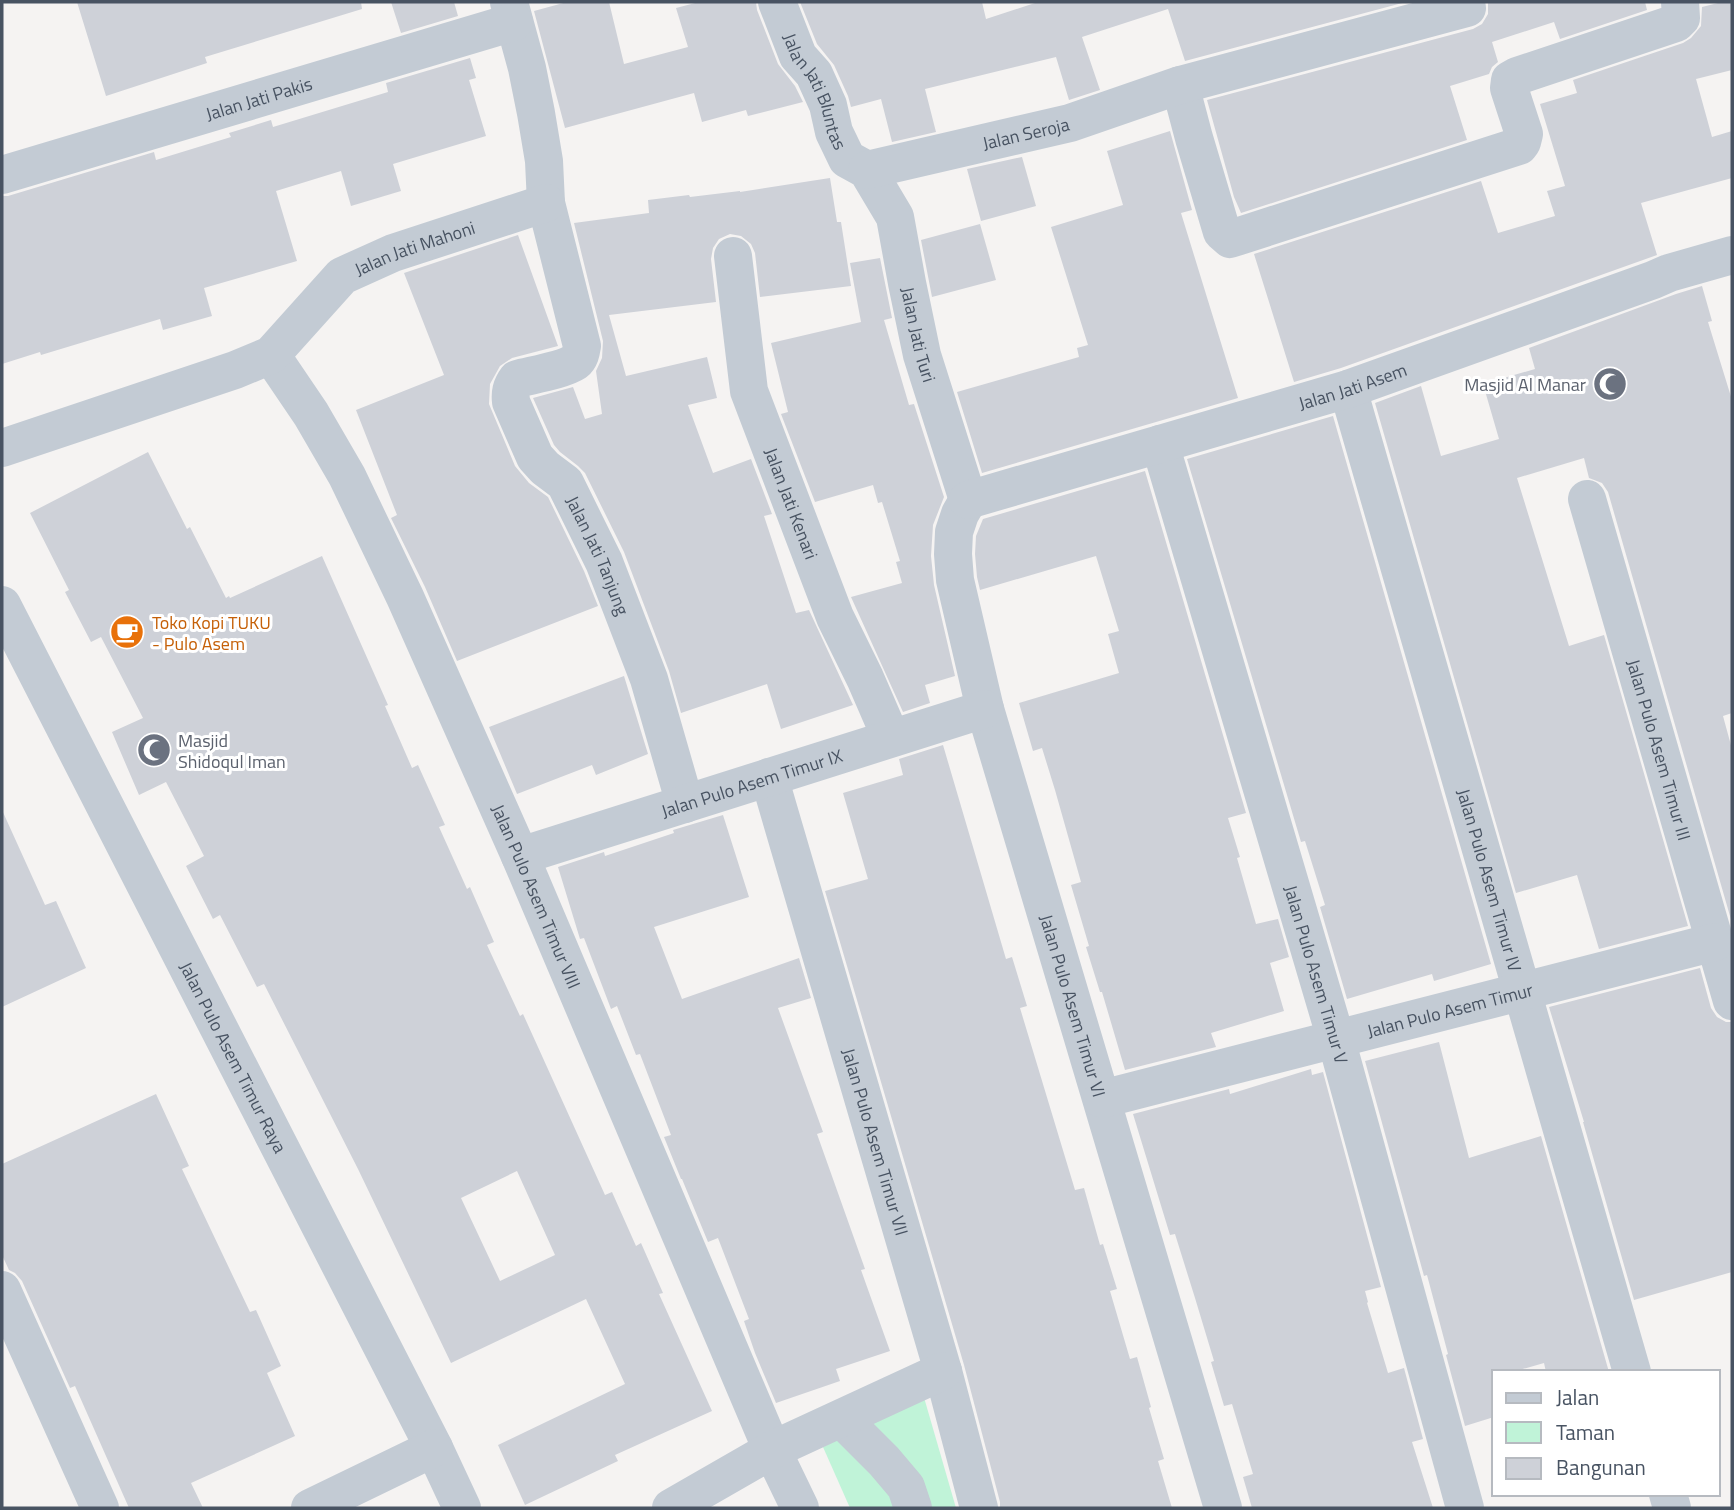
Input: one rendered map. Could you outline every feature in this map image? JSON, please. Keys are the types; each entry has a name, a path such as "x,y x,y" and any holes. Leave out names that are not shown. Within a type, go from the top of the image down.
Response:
{"street":[{"name":"Jalan Jati Bluntas","path":"777,2 798,56 814,74 828,104 834,132 847,159 867,170"},
{"path":"1180,85 1222,232 1230,239 1519,146 1524,134 1509,88 1510,80 1676,23 1681,18 1680,2"},
{"name":"Jalan Seroja","path":"867,170 1070,124 1180,85 1467,8"},
{"path":"512,12 536,113 544,161 546,203"},
{"name":"Jalan Jati Pakis","path":"2,175 512,12"},
{"name":"Jalan Jati Turi","path":"867,170 895,217 922,355 968,500"},
{"name":"Jalan Jati Mahoni","path":"2,448 235,370 271,355 342,276 393,253 546,203"},
{"name":"Jalan Jati Tanjung","path":"546,203 582,346 574,362 517,379 510,394 511,402 535,457 565,483 604,562 649,679 685,804"},
{"name":"Jalan Jati Asem","path":"968,500 1348,389 1669,273 1732,255"},
{"name":"Jalan Jati Kenari","path":"733,256 749,391 835,617 891,738"},
{"name":"Jalan Pulo Asem Timur VIII","path":"271,355 311,414 347,476 405,597 520,856 772,1450 800,1508"},
{"name":"Jalan Pulo Asem Timur IV","path":"1348,389 1631,1370"},
{"name":"Jalan Pulo Asem Timur V","path":"1160,444 1336,1039 1465,1508"},
{"name":"Jalan Pulo Asem Timur III","path":"1587,499 1732,1001"},
{"name":"Jalan Pulo Asem Timur VI","path":"968,500 960,513 954,532 955,580 985,709 1223,1508"},
{"name":"Jalan Pulo Asem Timur Raya","path":"2,605 434,1448 462,1508"},
{"name":"Jalan Pulo Asem Timur IX","path":"520,856 985,709"},
{"name":"Jalan Pulo Asem Timur VII","path":"769,777 943,1371 979,1508"},
{"name":"Jalan Pulo Asem Timur","path":"1102,1099 1715,942"},
{"path":"2,1290 100,1508"},
{"path":"671,1508 772,1450 943,1371"},
{"path":"842,1419 884,1461 906,1488 913,1508"},
{"path":"310,1508 434,1448"}],"green space":[{"path":"923,1394 956,1508 850,1508 823,1447"}],"building":[{"path":"77,2 361,2 362,9 205,57 207,63 106,96"},
{"path":"391,2 454,2 458,16 401,33"},
{"path":"567,2 609,2 624,64 688,47 676,8 699,2 756,2 778,64 795,86 803,102 748,116 746,110 702,122 694,93 565,128 534,11"},
{"path":"800,2 982,2 986,19 1038,2 1406,2 1185,61 1168,9 1082,37 1100,90 1069,100 1056,57 925,89 936,132 892,142 881,99 851,107 834,65 817,44"},
{"path":"1488,2 1645,2 1647,10 1560,39 1554,22 1492,42 1498,62 1489,74 1450,86 1467,140 1241,213 1207,100 1473,29 1482,24 1488,14"},
{"path":"1732,2 1732,70 1696,79 1712,137 1732,131 1732,178 1641,203 1657,255 1341,368 1294,382 1254,254 1481,181 1498,233 1555,216 1547,191 1565,186 1540,104 1577,93 1573,80 1683,43 1701,26 1702,7"},
{"path":"470,58 476,78 469,80 486,136 393,164 401,191 351,206 341,171 276,191 297,261 204,288 212,316 163,330 160,319 2,364 2,196 154,152 156,160 231,137 229,133 271,120 273,127 388,92 386,83"},
{"path":"1170,131 1192,210 1181,213 1238,398 982,473 957,392 1079,357 1077,348 1088,345 1051,227 1123,205 1107,151"},
{"path":"1022,157 1036,206 981,221 967,169"},
{"path":"830,178 837,222 841,222 851,286 760,297 755,253 751,244 741,236 730,234 719,239 713,248 711,259 716,302 609,315 626,376 707,357 717,398 688,405 713,473 751,459 772,514 764,516 796,613 809,610 853,705 781,729 767,684 681,713 669,671 624,552 585,473 554,445 533,398 573,387 585,419 602,414 596,371 602,358 603,341 574,223 649,213 648,200 740,192"},
{"path":"980,224 996,280 932,297 921,240"},
{"path":"518,235 558,346 512,358 500,366 490,384 489,404 515,466 529,483 548,497 598,606 457,661 391,518 397,515 356,410 444,375 404,273"},
{"path":"880,258 892,318 884,320 909,405 914,404 944,497 933,525 931,556 934,585 955,676 925,685 930,703 903,712 851,597 902,583 896,562 900,561 882,502 878,503 873,485 815,502 781,414 788,412 771,343 861,322 850,263"},
{"path":"1702,286 1712,321 1708,322 1732,400 1732,713 1723,716 1732,749 1732,923 1608,492 1602,483 1589,478 1584,458 1517,478 1569,646 1604,635 1688,926 1599,949 1577,875 1516,893 1375,403 1421,386 1441,456 1499,439 1483,384 1535,369 1529,348"},
{"path":"1333,416 1491,964 1434,981 1432,974 1347,999 1320,907 1325,905 1305,841 1301,842 1187,459"},
{"path":"148,452 226,598 322,556 388,705 385,706 412,768 418,765 445,825 439,827 494,942 487,945 520,1016 523,1014 605,1195 612,1192 636,1246 641,1243 663,1293 659,1294 712,1411 615,1455 618,1461 525,1505 498,1445 625,1384 586,1299 451,1363 358,1169 264,984 257,987 220,915 213,919 186,866 204,856 166,782 139,795 112,732 143,718 101,637 91,642 65,592 69,590 30,513","holes":["517,1171 555,1255 500,1281 461,1198"]},
{"path":"1145,471 1246,813 1228,818 1256,924 1278,919 1289,957 1270,963 1284,1011 1211,1033 1216,1047 1125,1070 1086,947 1089,946 1071,885 1081,882 1055,790 1042,748 1033,751 1019,703 1119,673 1108,634 1119,631 1096,556 980,590 975,554 976,536 983,519"},
{"path":"624,676 648,754 596,775 592,765 517,794 489,727"},
{"path":"943,745 1006,959 1012,957 1027,1006 1020,1008 1075,1190 1084,1188 1100,1245 1103,1244 1117,1289 1110,1291 1130,1359 1137,1357 1164,1459 1158,1461 1172,1508 1000,1508 964,1365 825,891 868,879 843,793 903,775 899,759"},
{"path":"2,810 45,905 56,901 86,968 2,1007"},
{"path":"723,815 749,897 654,927 682,999 799,958 811,998 778,1008 823,1132 817,1134 865,1269 861,1270 890,1351 836,1369 840,1381 776,1403 755,1353 744,1321 749,1319 718,1238 708,1242 664,1137 671,1135 640,1054 636,1055 617,1006 611,1009 584,938 580,939 558,867 604,852 605,856 674,833 673,830"},
{"path":"1700,968 1711,1008 1717,1017 1732,1022 1732,1272 1634,1300 1549,1007"},
{"path":"1439,1042 1469,1158 1541,1136 1608,1370 1546,1370 1544,1363 1519,1370 1492,1370 1492,1418 1465,1426 1427,1275 1424,1276 1365,1061"},
{"path":"1311,1069 1312,1075 1323,1072 1381,1287 1365,1291 1367,1303 1388,1373 1404,1368 1423,1439 1412,1442 1433,1508 1252,1508 1243,1477 1253,1474 1232,1404 1224,1406 1195,1298 1175,1234 1170,1235 1133,1114 1229,1089 1230,1094"},
{"path":"156,1094 189,1166 182,1169 250,1312 256,1310 281,1366 267,1373 295,1436 191,1483 203,1508 129,1508 75,1386 70,1388 22,1281 9,1270 2,1255 2,1164"}],"place":[{"name":"Masjid Al Manar","path":"1610,384"},
{"name":"Toko Kopi TUKU - Pulo Asem","path":"127,632"},
{"name":"Masjid Shidoqul Iman","path":"154,750"}]}
